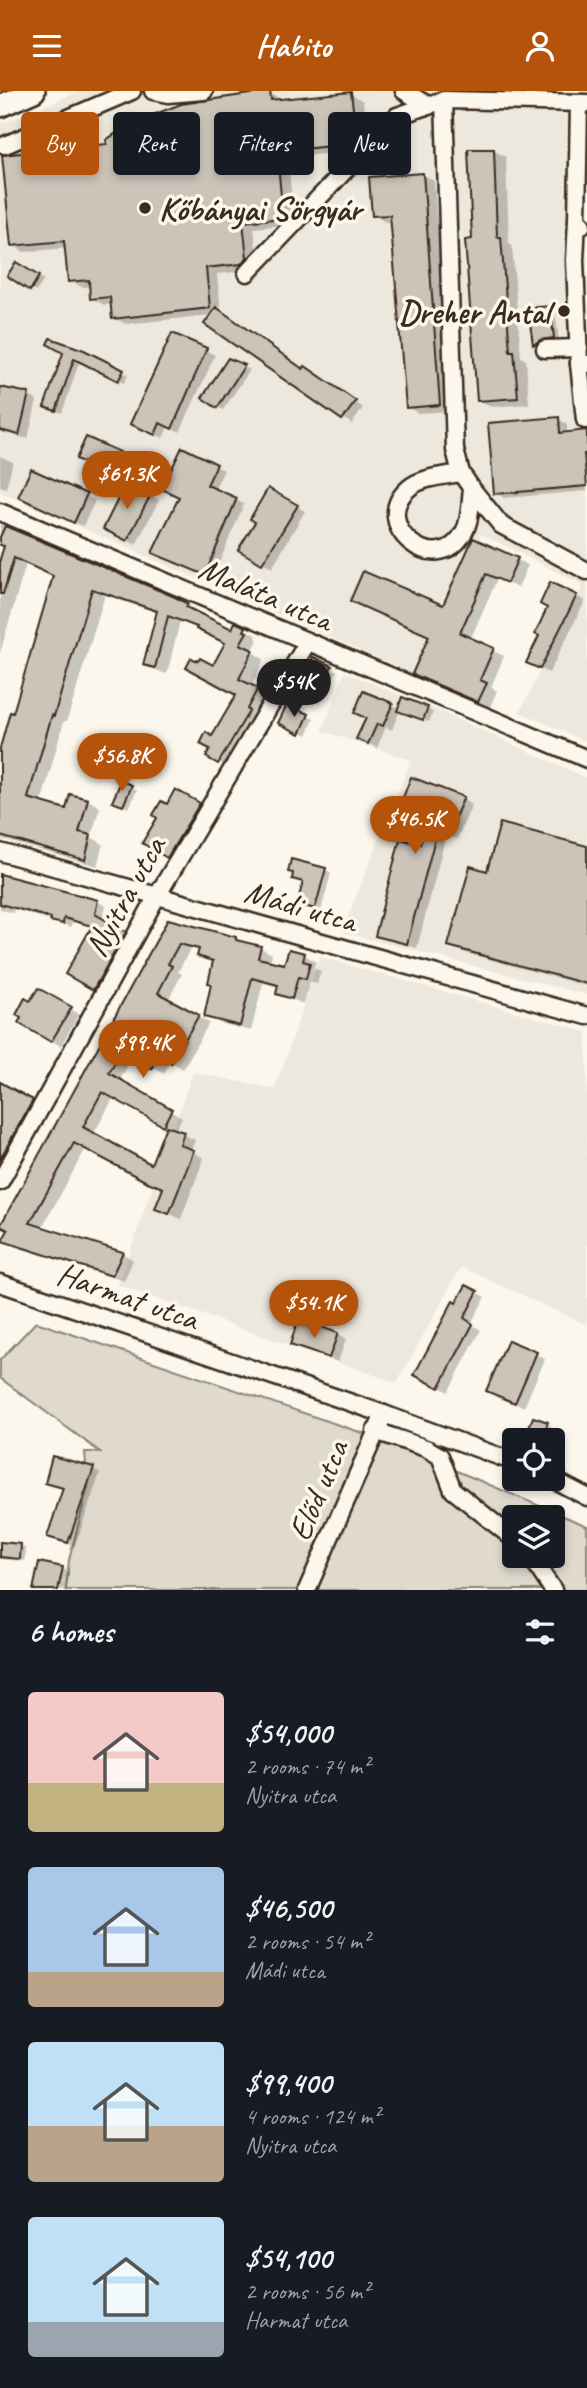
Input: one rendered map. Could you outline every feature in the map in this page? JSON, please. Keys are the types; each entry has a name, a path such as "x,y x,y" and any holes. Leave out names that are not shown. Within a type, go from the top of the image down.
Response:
{"main road":[{"path":"0,106 34,91"}],"street":[{"path":"5,145 132,91"},
{"path":"153,91 168,94 204,91"},
{"path":"404,91 436,103"},
{"path":"436,103 455,450 461,473 501,525 587,571"},
{"path":"247,273 397,116 436,103 583,103 582,224 575,260 585,420"},
{"path":"545,349 582,359"},
{"path":"461,473 421,481 409,488 400,499 396,513 398,527 405,539 416,548 430,552 444,550 456,543 465,531 472,489"},
{"name":"Maláta utca","path":"0,512 587,759"},
{"name":"Nyitra utca","path":"0,1182 157,896 307,643"},
{"name":"Mádi utca","path":"0,852 587,1016"},
{"name":"Harmat utca","path":"0,1283 384,1414 502,1458"},
{"name":"Előd utca","path":"307,1590 384,1414"},
{"path":"375,1430 426,1447 440,1456 453,1490 502,1529"},
{"path":"565,1486 587,1497"},
{"path":"538,1568 553,1590"}],"shaded area":[{"path":"81,91 587,91 587,742 520,712 583,585 481,534 416,675 0,492 0,124 21,115 21,175 99,175 99,112 29,112"},
{"path":"345,672 433,708 587,778 587,995 342,932 411,760 322,731"},
{"path":"320,957 587,1032 587,1325 461,1267 397,1383 118,1285 193,1072 275,1089"},
{"path":"36,1322 427,1455 426,1458 537,1505 502,1505 502,1568 565,1568 565,1517 587,1526 587,1590 66,1590 69,1560 88,1487 85,1452 100,1452 0,1378 0,1360"}],"building":[{"name":"Kőbányai Sörgyár","path":"270,91 271,100 351,92 353,112 328,112 328,146 314,148 314,112 214,112 214,175 279,175 283,218 243,222 247,258 241,264 206,268 210,308 112,319 110,297 90,299 89,280 68,282 64,241 11,246 2,155 21,153 21,175 99,175 99,145 107,144 106,140 113,135 113,175 200,175 200,112 161,112 181,104"},
{"path":"468,149 494,149 497,237 501,237 510,351 514,351 518,398 477,401 465,240 472,239"},
{"path":"423,173 440,405 406,408 390,215 372,216 369,177"},
{"path":"16,262 39,276 30,291 7,276"},
{"path":"550,306 554,338 540,340 533,345 528,308"},
{"path":"216,307 303,369 305,366 356,401 342,420 204,324"},
{"path":"172,333 207,348 172,429 160,423 155,435 130,424"},
{"path":"50,338 84,350 124,370 118,381 74,359 56,411 44,407 63,353 47,344"},
{"path":"228,358 245,365 217,408 202,398"},
{"path":"0,387 29,393 19,435 0,430"},
{"path":"559,417 560,433 587,430 587,454 584,454 587,486 494,494 488,423"},
{"path":"86,437 120,452 109,475 76,459"},
{"path":"182,447 217,464 207,485 237,498 205,575 152,553 179,497 162,489"},
{"path":"31,469 87,494 74,523 18,497"},
{"path":"127,481 151,494 127,541 103,529"},
{"path":"268,488 298,505 262,564 238,550 255,522 250,519"},
{"path":"5,526 175,597 188,604 186,607 232,629 235,622 246,627 244,631 247,632 240,644 253,650 239,679 258,688 247,709 249,711 218,764 206,757 210,749 200,744 206,732 212,736 236,695 186,668 191,658 198,661 200,658 213,665 225,643 196,629 197,627 168,616 155,668 143,665 157,611 92,589 28,798 66,809 70,794 88,799 79,832 91,835 85,860 0,836 0,748 10,712 13,713 53,576 14,558 3,594 0,594 0,559 4,546 0,545 0,537"},
{"path":"473,538 518,558 507,583 486,574 460,633 494,648 480,680 487,683 478,702 412,674 429,636 350,601 363,571 443,605"},
{"path":"550,582 577,595 540,669 526,663 539,636 535,634 547,608 540,604"},
{"path":"313,657 332,666 318,695 299,685"},
{"path":"363,691 393,703 383,726 377,724 368,744 356,739 366,718 354,713"},
{"path":"402,697 428,707 423,720 397,711"},
{"path":"287,704 309,714 300,734 278,723"},
{"path":"411,777 464,797 447,835 437,831 407,944 375,936 400,839 420,844 428,825 397,813"},
{"path":"121,781 132,785 123,806 112,802"},
{"path":"175,789 200,803 167,858 142,843 157,818 153,815 161,801 167,804"},
{"path":"500,823 587,846 587,984 448,946 470,866 487,871"},
{"path":"291,859 326,868 315,909 297,904 303,882 292,879 293,873 288,872"},
{"path":"0,874 98,900 95,914 126,932 93,990 65,974 92,926 64,918 63,924 50,921 51,918 0,904"},
{"path":"168,919 261,946 258,958 284,964 289,949 305,953 303,961 310,963 306,979 298,977 292,999 276,994 278,985 252,978 240,1026 204,1017 213,961 197,956 199,949 179,944 168,964 172,966 158,993 199,1015 171,1064 158,1057 152,1069 121,1052 109,1073 172,1109 163,1126 102,1092 83,1127 151,1164 166,1126 184,1132 180,1145 194,1150 169,1214 155,1209 163,1188 74,1143 30,1223 123,1252 112,1276 2,1241 8,1230 0,1226"},
{"path":"38,988 72,1007 51,1042 18,1023 21,1018 16,1015 25,998 30,1001"},
{"path":"0,1082 33,1100 0,1159"},
{"path":"466,1285 478,1291 464,1318 473,1324 439,1388 414,1375 453,1301 456,1303"},
{"path":"297,1323 312,1328 313,1324 338,1333 329,1358 290,1345"},
{"path":"508,1340 537,1352 515,1403 486,1391"},
{"path":"533,1417 548,1422 546,1428 529,1428"},
{"path":"52,1456 94,1467 68,1543 47,1537 63,1488 45,1483"},
{"path":"0,1542 21,1544 20,1559 0,1557"},
{"path":"39,1562 63,1567 58,1590 33,1590"}],"place":[{"name":"Kőbányai Sörgyár","path":"145,208"},
{"name":"Dreher Antal","path":"564,311"}]}
